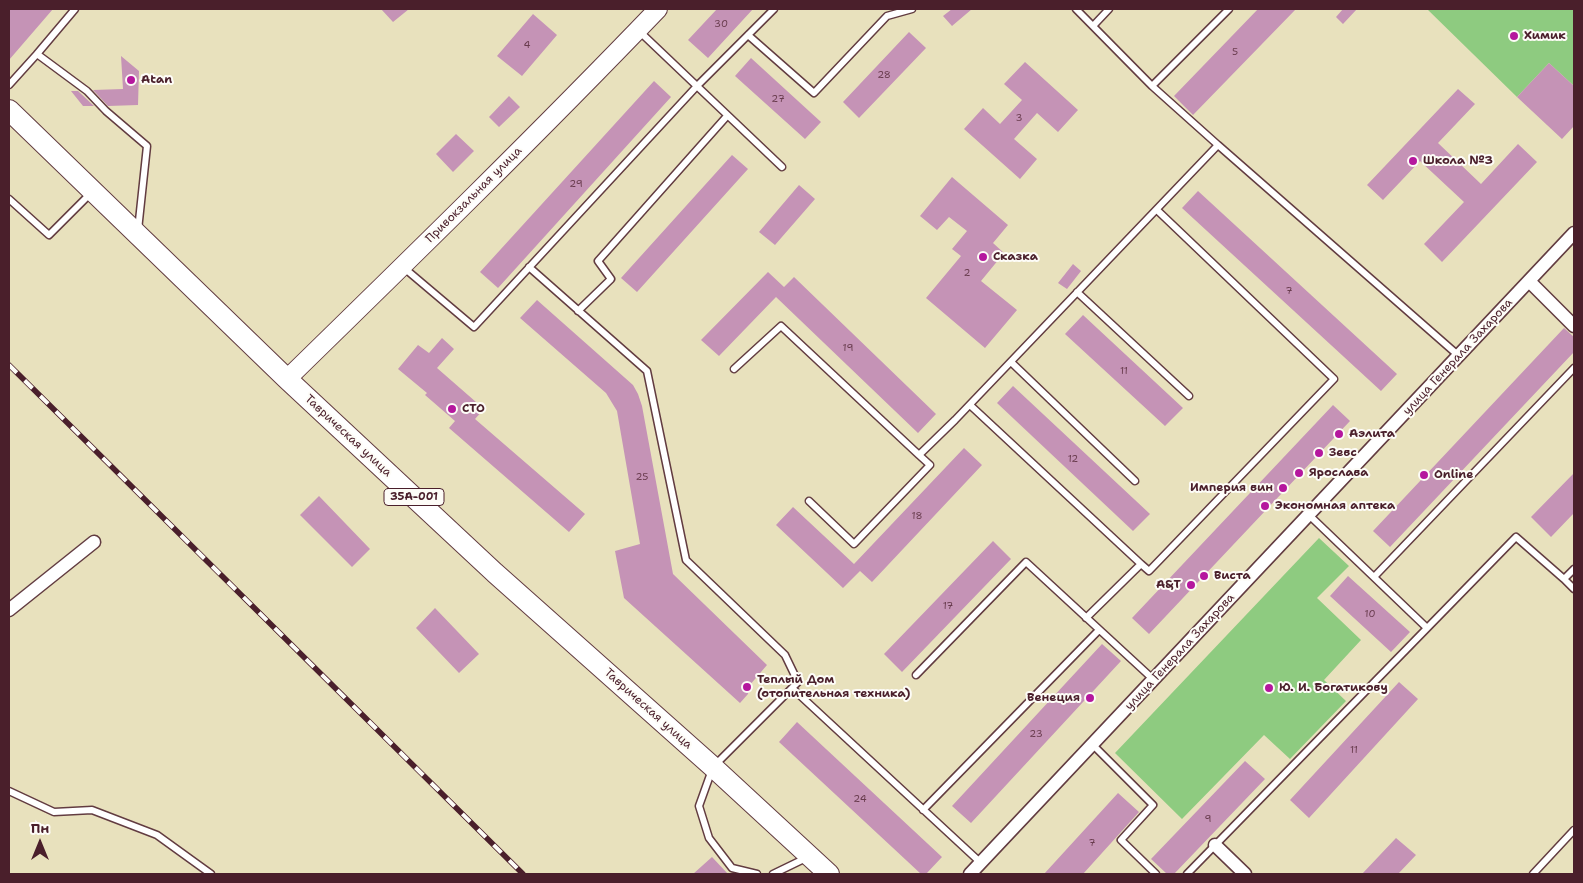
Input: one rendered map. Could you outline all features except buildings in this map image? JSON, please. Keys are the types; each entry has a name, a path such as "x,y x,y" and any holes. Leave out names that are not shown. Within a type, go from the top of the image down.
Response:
{"highway":[{"name":"Таврическая улица","path":"9,110 287,379 496,573 830,874"}],"main road":[{"name":"Привокзальная улица","path":"287,379 658,9"}],"street":[{"name":"улица Генерала Захарова","path":"970,874 1574,233"},
{"path":"1529,282 1574,326"},
{"path":"9,610 94,542"},
{"path":"1215,845 1240,873"}],"lane":[{"path":"9,85 76,9"},
{"path":"402,266 474,327 697,86 774,9"},
{"path":"748,35 814,94 887,16 912,9"},
{"path":"1076,9 1152,86 1459,356"},
{"path":"1093,26 1109,9"},
{"path":"1152,86 1229,9"},
{"path":"638,30 782,167"},
{"path":"37,54 86,91 147,146 137,234"},
{"path":"578,311 611,279 598,261 727,116"},
{"path":"919,455 970,405 1218,145"},
{"path":"9,199 49,235 93,192"},
{"path":"970,405 1149,572 1334,379 1157,210"},
{"path":"529,267 647,371 686,560 785,655 798,682 713,767 699,806 709,838 732,868 757,874"},
{"path":"1078,292 1189,396"},
{"path":"734,369 781,326 930,464 854,544 809,502"},
{"path":"1011,362 1134,481"},
{"path":"1374,577 1574,368"},
{"path":"1309,515 1427,628"},
{"path":"1187,874 1516,537 1574,589"},
{"path":"916,674 1026,562 1154,680"},
{"path":"1086,618 1141,564"},
{"path":"1564,579 1574,568"},
{"path":"923,810 1099,630"},
{"path":"792,688 981,863"},
{"path":"1093,744 1153,805 1121,840 1156,874"},
{"path":"9,791 54,812 92,810 157,835 211,874"},
{"path":"1532,874 1574,830"},
{"path":"773,874 809,856"}],"green space":[{"name":"Химик","path":"1427,9 1574,9 1574,86 1549,63 1517,97"},
{"path":"1319,538 1349,566 1317,598 1361,640 1324,680 1346,701 1290,759 1264,735 1182,819 1115,753"}],"railway":[{"path":"9,365 523,874"}],"place":[{"name":"Химик","path":"1514,36"},
{"name":"Atan","path":"131,80"},
{"name":"Школа №3","path":"1413,161"},
{"name":"Сказка","path":"983,257"},
{"name":"СТО","path":"452,409"},
{"name":"Аэлита","path":"1339,434"},
{"name":"Зевс","path":"1319,453"},
{"name":"Ярослава","path":"1299,473"},
{"name":"Online","path":"1424,475"},
{"name":"Империя вин","path":"1283,488"},
{"name":"Экономная аптека","path":"1265,506"},
{"name":"Виста","path":"1204,576"},
{"name":"A&T","path":"1191,585"},
{"name":"Теплый Дом (отопительная техника)","path":"747,687"},
{"name":"Ю. И. Богатикову","path":"1269,688"},
{"name":"Венеция","path":"1090,698"}]}
